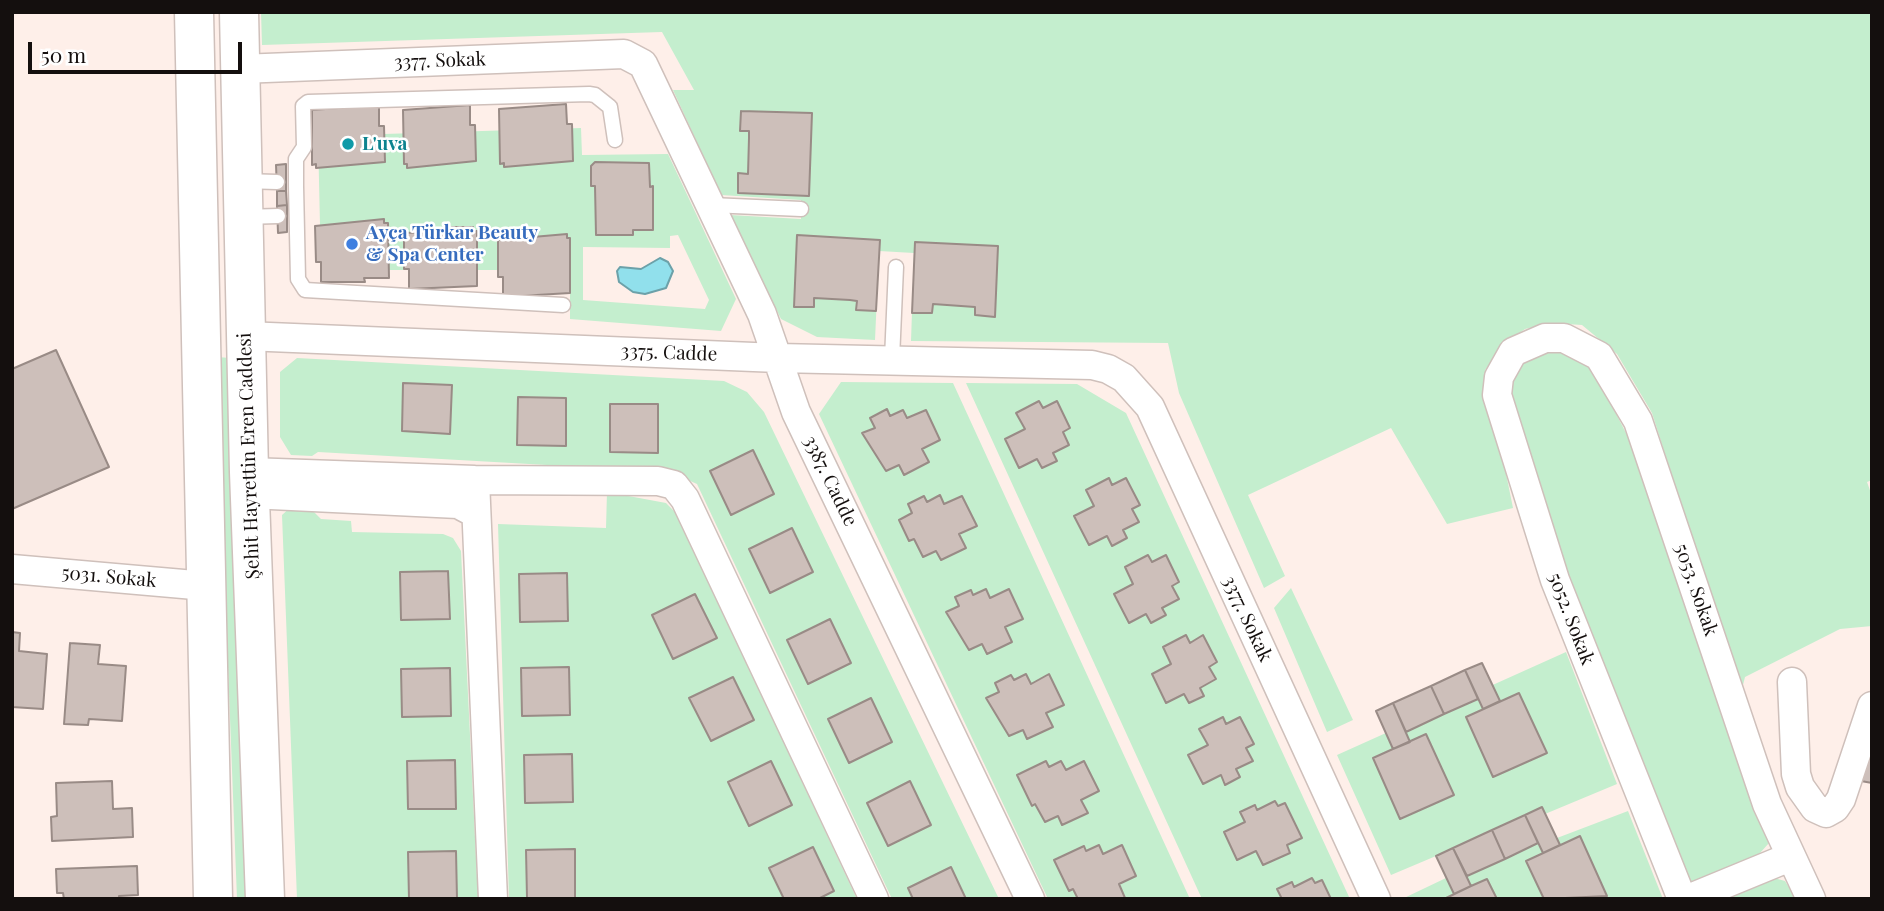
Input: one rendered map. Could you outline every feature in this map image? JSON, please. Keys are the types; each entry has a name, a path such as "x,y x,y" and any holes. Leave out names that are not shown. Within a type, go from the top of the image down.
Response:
{"main road":[{"path":"194,12 213,899"},
{"name":"Şehit Hayrettin Eren Caddesi","path":"239,12 240,69 276,199 245,336 265,899"},
{"path":"201,334 245,336"}],"street":[{"name":"3377. Sokak","path":"240,69 624,54 639,61"},
{"name":"3387. Cadde","path":"639,61 649,72 762,314 796,412 1030,899"},
{"name":"3375. Cadde","path":"245,336 778,358 1092,365"},
{"name":"5053. Sokak","path":"1529,343 1564,338 1598,356 1638,421 1768,804 1811,899"},
{"name":"5052. Sokak","path":"1529,343 1513,352 1503,366 1497,395 1555,580 1682,899"},
{"name":"3377. Sokak","path":"1092,365 1124,378 1150,407 1376,899"},
{"path":"475,480 493,899"},
{"path":"250,483 475,480 658,481 674,485 680,492 874,899"},
{"path":"250,483 458,504 475,513"},
{"name":"5031. Sokak","path":"12,569 206,586"},
{"path":"1792,682 1796,774 1800,787 1815,808 1826,813 1835,808 1841,799 1872,706"},
{"path":"1688,899 1790,857"}],"lane":[{"path":"563,305 309,292 298,279 276,199 304,147 303,106 308,102 589,94 596,95 610,107 615,140"},
{"path":"711,205 801,209"},
{"path":"892,359 896,267"}],"green space":[{"path":"261,12 1872,12 1872,480 1867,482 1872,496 1872,626 1840,629 1745,677 1741,693 1652,413 1617,354 1582,325 1550,323 1525,329 1503,345 1485,370 1513,508 1447,524 1391,428 1248,495 1285,576 1264,588 1179,393 1168,343 911,341 914,253 879,251 875,340 817,337 781,319 730,215 801,219 801,200 721,195 673,90 694,90 662,32 262,45"},
{"path":"581,128 582,155 668,154 736,299 721,331 570,319 570,270 321,270 318,136","holes":["678,235 709,300 705,309 583,300 583,247 670,248 670,236"]},
{"path":"1553,349 1591,365 1644,468 1696,640 1765,823 1769,843 1751,863 1690,882 1547,530 1505,387 1521,357"},
{"path":"216,357 231,358 250,899 237,899"},
{"path":"297,358 724,381 747,392 764,412 999,899 892,899 697,484 670,472 318,452 312,456 291,455 280,437 280,372"},
{"path":"841,382 953,383 1190,899 1048,899 819,414"},
{"path":"966,383 1077,384 1126,413 1350,899 1202,899"},
{"path":"607,492 666,503 676,513 857,899 509,899 498,524 606,528"},
{"path":"292,506 310,508 321,519 351,521 352,532 443,534 453,538 461,551 478,899 297,899 282,515"},
{"path":"1291,588 1353,720 1327,732 1274,608"},
{"path":"1566,652 1617,784 1545,814 1557,838 1628,811 1663,899 1402,899 1446,878 1436,856 1391,875 1337,755"},
{"path":"1763,875 1785,881 1796,899 1721,899"}],"water":[{"path":"660,258 668,262 673,271 666,288 645,294 633,292 619,282 617,271 620,267 641,269"}],"building":[{"path":"566,104 567,124 572,124 573,161 504,167 504,163 500,164 499,109"},
{"name":"L'uva","path":"379,105 379,126 384,126 385,162 316,168 316,164 312,165 312,110"},
{"path":"470,105 470,125 475,125 476,161 407,168 407,164 404,164 403,110"},
{"path":"741,111 812,113 809,196 738,193 738,173 748,174 749,131 740,131"},
{"path":"595,162 649,163 650,187 653,186 653,230 633,230 633,235 596,235 595,186 591,186 591,166"},
{"path":"286,164 286,191 277,191 276,165"},
{"path":"277,191 286,191 287,205 277,206"},
{"path":"287,205 287,232 278,233 277,206"},
{"name":"Ayça Türkar Beauty & Spa Center","path":"384,219 384,223 388,223 389,278 364,278 365,282 321,282 321,262 316,262 315,226"},
{"path":"452,227 473,227 473,231 477,231 477,286 409,289 409,269 404,269 404,233 452,231"},
{"path":"567,234 567,238 570,238 570,293 503,297 503,277 498,277 498,240"},
{"path":"797,235 880,240 876,311 856,310 857,301 814,298 814,307 794,307"},
{"path":"915,242 998,246 995,317 975,315 975,307 933,304 932,313 912,313"},
{"path":"56,350 109,467 12,509 12,369"},
{"path":"403,383 452,385 450,434 402,431"},
{"path":"518,397 566,398 566,446 517,445"},
{"path":"1039,401 1043,408 1057,401 1070,428 1063,432 1069,445 1053,453 1057,461 1042,468 1037,459 1019,468 1005,439 1025,429 1016,413"},
{"path":"610,404 658,404 658,453 610,452"},
{"path":"887,409 890,416 903,410 907,418 926,410 940,440 922,449 929,462 904,475 899,465 886,471 862,433 875,428 870,418"},
{"path":"753,450 774,494 731,515 710,471"},
{"path":"1109,478 1112,485 1126,478 1140,505 1132,509 1139,522 1123,530 1127,538 1112,546 1107,536 1089,545 1074,516 1094,506 1086,490"},
{"path":"940,495 944,504 962,496 977,526 959,534 966,548 941,560 936,551 923,557 914,539 909,541 899,520 912,513 908,504 924,496 927,502"},
{"path":"792,528 813,572 770,593 749,549"},
{"path":"1148,555 1152,562 1166,555 1179,582 1172,586 1179,599 1162,608 1166,615 1151,623 1146,614 1129,623 1114,594 1133,584 1125,567"},
{"path":"448,571 450,619 401,620 400,572"},
{"path":"567,573 568,621 520,622 519,574"},
{"path":"986,589 990,598 1009,589 1023,619 1005,627 1012,642 987,654 982,644 969,650 946,612 959,606 955,597 971,590 973,595"},
{"path":"695,594 717,638 673,659 652,615"},
{"path":"830,619 851,663 808,684 787,640"},
{"path":"12,632 20,633 19,651 47,654 43,709 12,707"},
{"path":"1186,635 1190,643 1203,635 1217,662 1209,667 1216,679 1200,688 1204,696 1189,703 1184,694 1166,703 1152,674 1171,664 1163,647"},
{"path":"70,643 100,645 98,664 126,666 122,721 89,719 88,725 64,724"},
{"path":"1482,663 1500,701 1483,709 1465,670"},
{"path":"569,667 570,715 522,716 521,668"},
{"path":"450,668 451,716 402,717 401,669"},
{"path":"1465,670 1478,699 1444,714 1431,686"},
{"path":"1026,674 1031,684 1049,674 1064,705 1046,713 1053,727 1027,739 1023,730 1009,736 986,698 999,692 995,683 1011,675 1014,680"},
{"path":"733,677 754,720 711,741 689,698"},
{"path":"1431,686 1444,714 1406,732 1393,703"},
{"path":"1519,693 1547,753 1493,777 1466,717"},
{"path":"871,698 892,742 849,763 828,719"},
{"path":"1393,703 1410,742 1393,749 1376,711"},
{"path":"1223,717 1226,724 1240,717 1254,744 1246,748 1253,761 1236,769 1240,777 1225,785 1221,775 1203,784 1188,755 1208,745 1199,729"},
{"path":"1426,734 1454,795 1400,819 1373,758"},
{"path":"1869,750 1872,751 1872,783 1861,781"},
{"path":"572,754 573,802 525,803 524,755"},
{"path":"455,760 456,809 408,809 407,761"},
{"path":"771,761 792,805 749,826 728,782"},
{"path":"1046,761 1049,767 1061,761 1066,770 1084,761 1099,791 1081,800 1088,813 1062,825 1058,816 1045,822 1035,804 1032,806 1017,775"},
{"path":"112,781 113,809 132,808 133,837 52,841 51,817 57,816 56,783"},
{"path":"910,781 931,825 888,846 867,803"},
{"path":"1275,801 1278,806 1285,803 1302,838 1287,845 1290,853 1263,865 1256,851 1237,860 1224,832 1245,822 1240,812 1255,805 1257,810"},
{"path":"1542,807 1560,845 1543,853 1525,815"},
{"path":"1525,815 1538,843 1505,859 1492,830"},
{"path":"1492,830 1505,859 1467,876 1453,848"},
{"path":"1580,836 1607,896 1544,899 1526,861"},
{"path":"1099,845 1103,854 1122,845 1136,876 1119,884 1125,898 1078,899 1073,889 1069,891 1054,860 1084,846 1086,851"},
{"path":"813,847 834,891 818,899 784,899 769,868"},
{"path":"1453,848 1471,886 1454,894 1436,856"},
{"path":"575,849 575,898 527,898 526,850"},
{"path":"456,851 457,899 409,899 408,852"},
{"path":"137,866 138,895 119,896 119,899 64,899 63,893 57,893 56,869"},
{"path":"951,867 966,899 913,899 908,888"},
{"path":"1312,878 1315,883 1322,880 1331,899 1282,899 1277,889 1292,882 1294,887"},
{"path":"1487,879 1497,899 1444,899 1471,886"}],"place":[{"name":"L'uva","path":"348,144"},
{"name":"Ayça Türkar Beauty & Spa Center","path":"352,244"}]}
